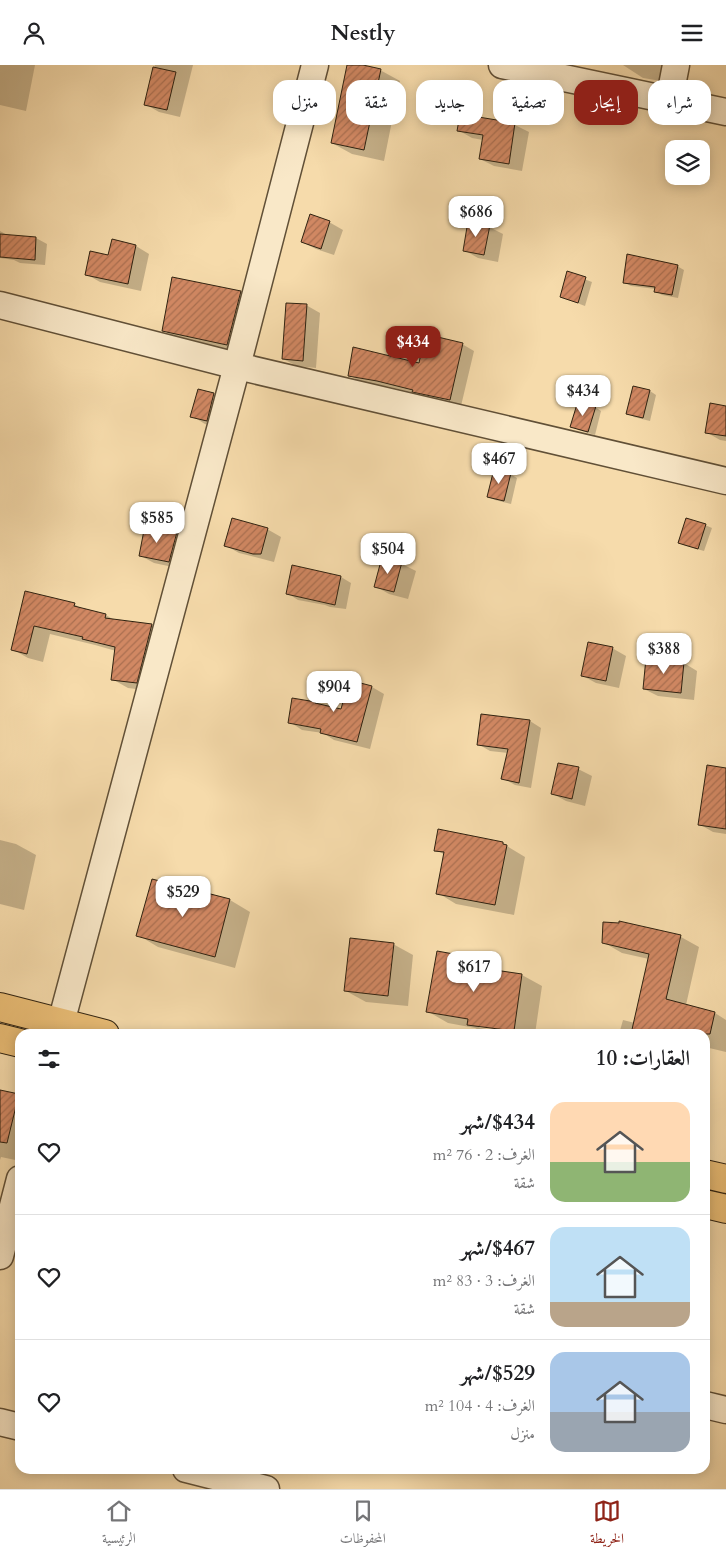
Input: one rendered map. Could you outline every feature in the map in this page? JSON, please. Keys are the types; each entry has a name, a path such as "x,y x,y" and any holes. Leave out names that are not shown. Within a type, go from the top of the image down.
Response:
{"main road":[{"path":"0,1007 59,1029"},
{"path":"0,1038 15,1042"},
{"path":"710,1175 726,1179"},
{"path":"710,1205 726,1209"}],"street":[{"path":"59,1029 237,366 314,65"},
{"path":"502,65 648,96"},
{"path":"673,80 676,65"},
{"path":"711,110 726,113"},
{"path":"0,305 237,366 726,481"},
{"path":"7,1239 15,1202"},
{"path":"710,1406 726,1410"},
{"path":"0,1422 15,1426"},
{"path":"206,1474 267,1489 272,1474"}],"building":[{"path":"347,65 363,65 381,69 379,80 346,80 346,125 369,125 364,150 331,143"},
{"path":"153,67 176,72 167,110 144,105"},
{"path":"483,118 493,119 493,125 515,125 509,164 479,159 483,135 457,131 458,125 483,125"},
{"path":"310,214 330,221 321,249 301,242"},
{"path":"468,221 490,225 484,255 463,251"},
{"path":"0,234 36,237 35,260 0,257"},
{"path":"112,239 136,245 128,284 85,275 90,251 108,255"},
{"path":"627,254 678,265 672,295 654,292 655,287 623,283"},
{"path":"567,271 586,277 578,303 560,297"},
{"path":"172,277 241,291 227,345 162,331"},
{"path":"286,303 307,304 303,361 282,359"},
{"path":"425,334 463,343 450,400 412,392 413,390 377,381 348,376 353,347 419,363"},
{"path":"633,386 650,390 643,418 626,414"},
{"path":"198,389 214,393 207,421 190,417"},
{"path":"578,401 596,406 588,432 570,427"},
{"path":"710,403 726,406 726,436 705,433"},
{"path":"494,469 511,473 504,501 487,497"},
{"path":"232,518 268,528 261,554 253,554 224,546"},
{"path":"686,518 706,524 698,549 678,543"},
{"path":"145,525 177,532 169,562 139,556"},
{"path":"382,557 402,562 394,592 374,587"},
{"path":"292,565 341,576 335,605 286,594"},
{"path":"25,591 75,603 74,606 106,614 105,618 152,624 137,683 111,680 115,647 82,639 83,637 34,626 27,654 11,650"},
{"path":"588,642 613,647 606,681 581,676"},
{"path":"646,658 684,662 681,693 643,689"},
{"path":"349,680 372,686 357,742 320,733 321,729 288,723 292,698 341,709"},
{"path":"481,714 530,720 519,783 501,779 508,749 477,745"},
{"path":"558,763 579,767 572,799 551,794"},
{"path":"707,765 726,768 726,829 698,825"},
{"path":"438,829 503,842 503,844 507,845 495,905 436,894 444,852 434,851"},
{"path":"152,879 230,899 215,957 136,936"},
{"path":"619,921 681,935 666,999 715,1012 710,1034 710,1029 632,1029 649,954 602,943 603,922 619,923"},
{"path":"350,938 394,943 388,996 344,991"},
{"path":"437,951 476,958 474,967 522,974 514,1029 467,1025 468,1019 426,1012"},
{"path":"0,1090 15,1093 15,1110 7,1143 0,1142"}]}
